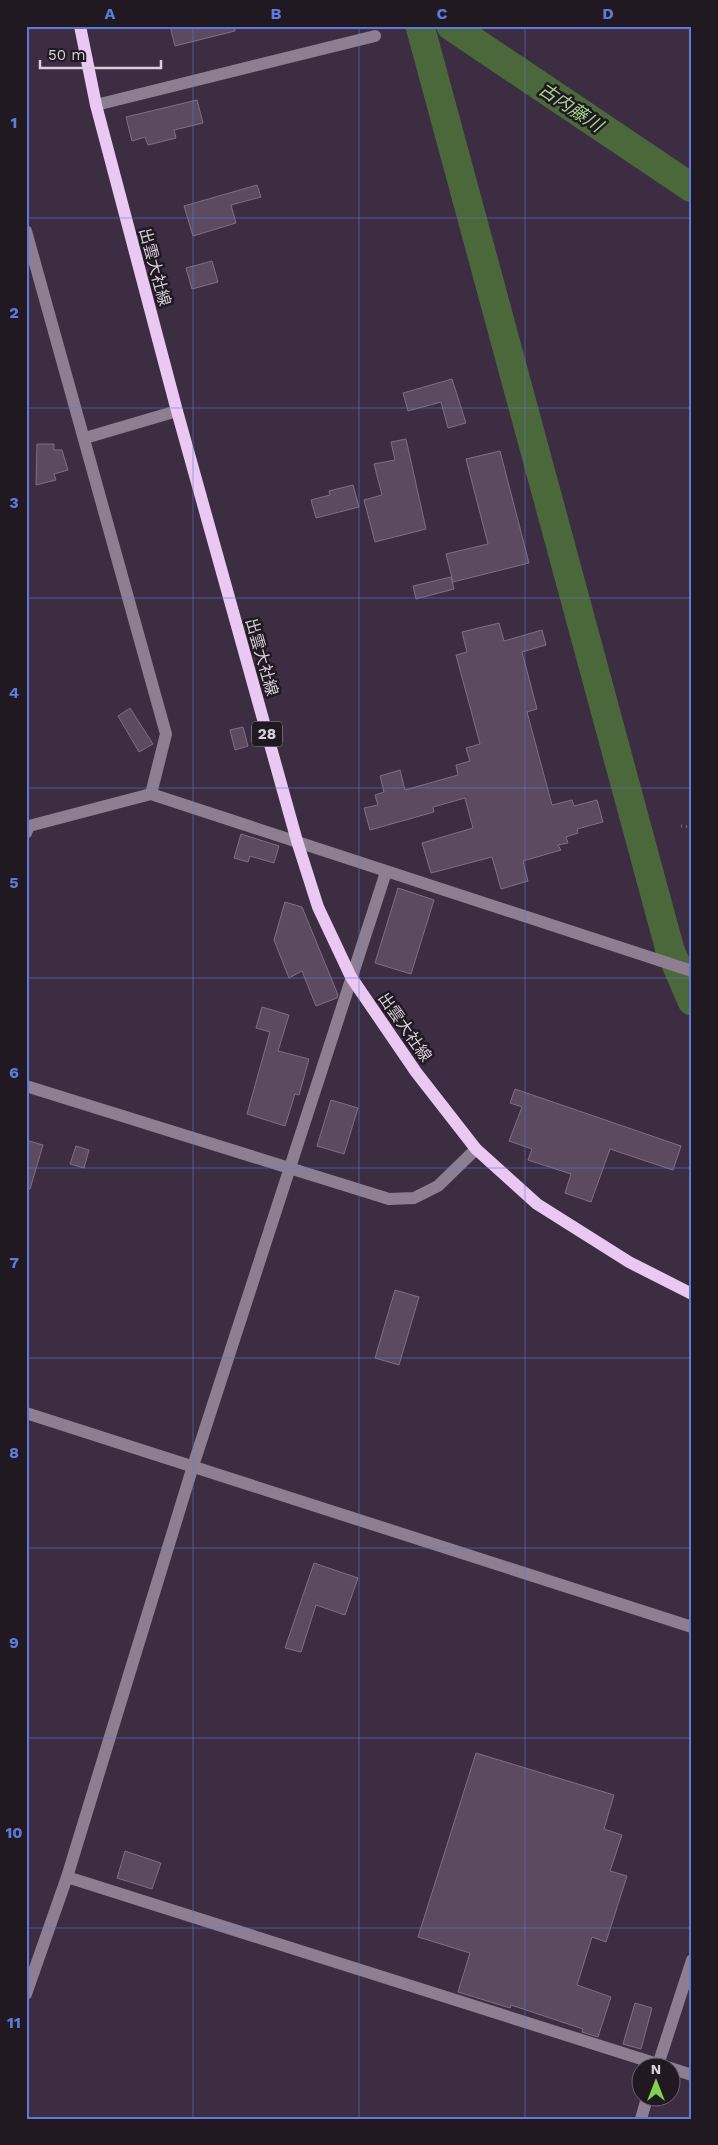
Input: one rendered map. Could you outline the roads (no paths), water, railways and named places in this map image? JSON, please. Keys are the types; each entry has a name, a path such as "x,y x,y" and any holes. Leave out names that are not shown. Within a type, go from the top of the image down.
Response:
{"main road":[{"name":"出雲大社線","path":"80,26 96,105 177,411 297,841 318,907 351,977 416,1072 476,1149 536,1204 629,1262 692,1294"}],"street":[{"path":"96,105 375,36"},
{"path":"26,232 166,734 151,794"},
{"path":"85,438 177,411"},
{"path":"26,833 29,826 151,794 692,971"},
{"path":"26,1994 67,1878 193,1466 386,872"},
{"path":"26,1086 389,1199 414,1198 438,1186 476,1149"},
{"path":"26,1412 692,1627"},
{"path":"67,1878 639,2058"},
{"path":"666,2058 692,1960"},
{"path":"680,2071 692,2075"}],"waterway":[{"path":"420,26 670,950 692,1001"},
{"name":"古内藤川","path":"451,26 692,188"}]}
